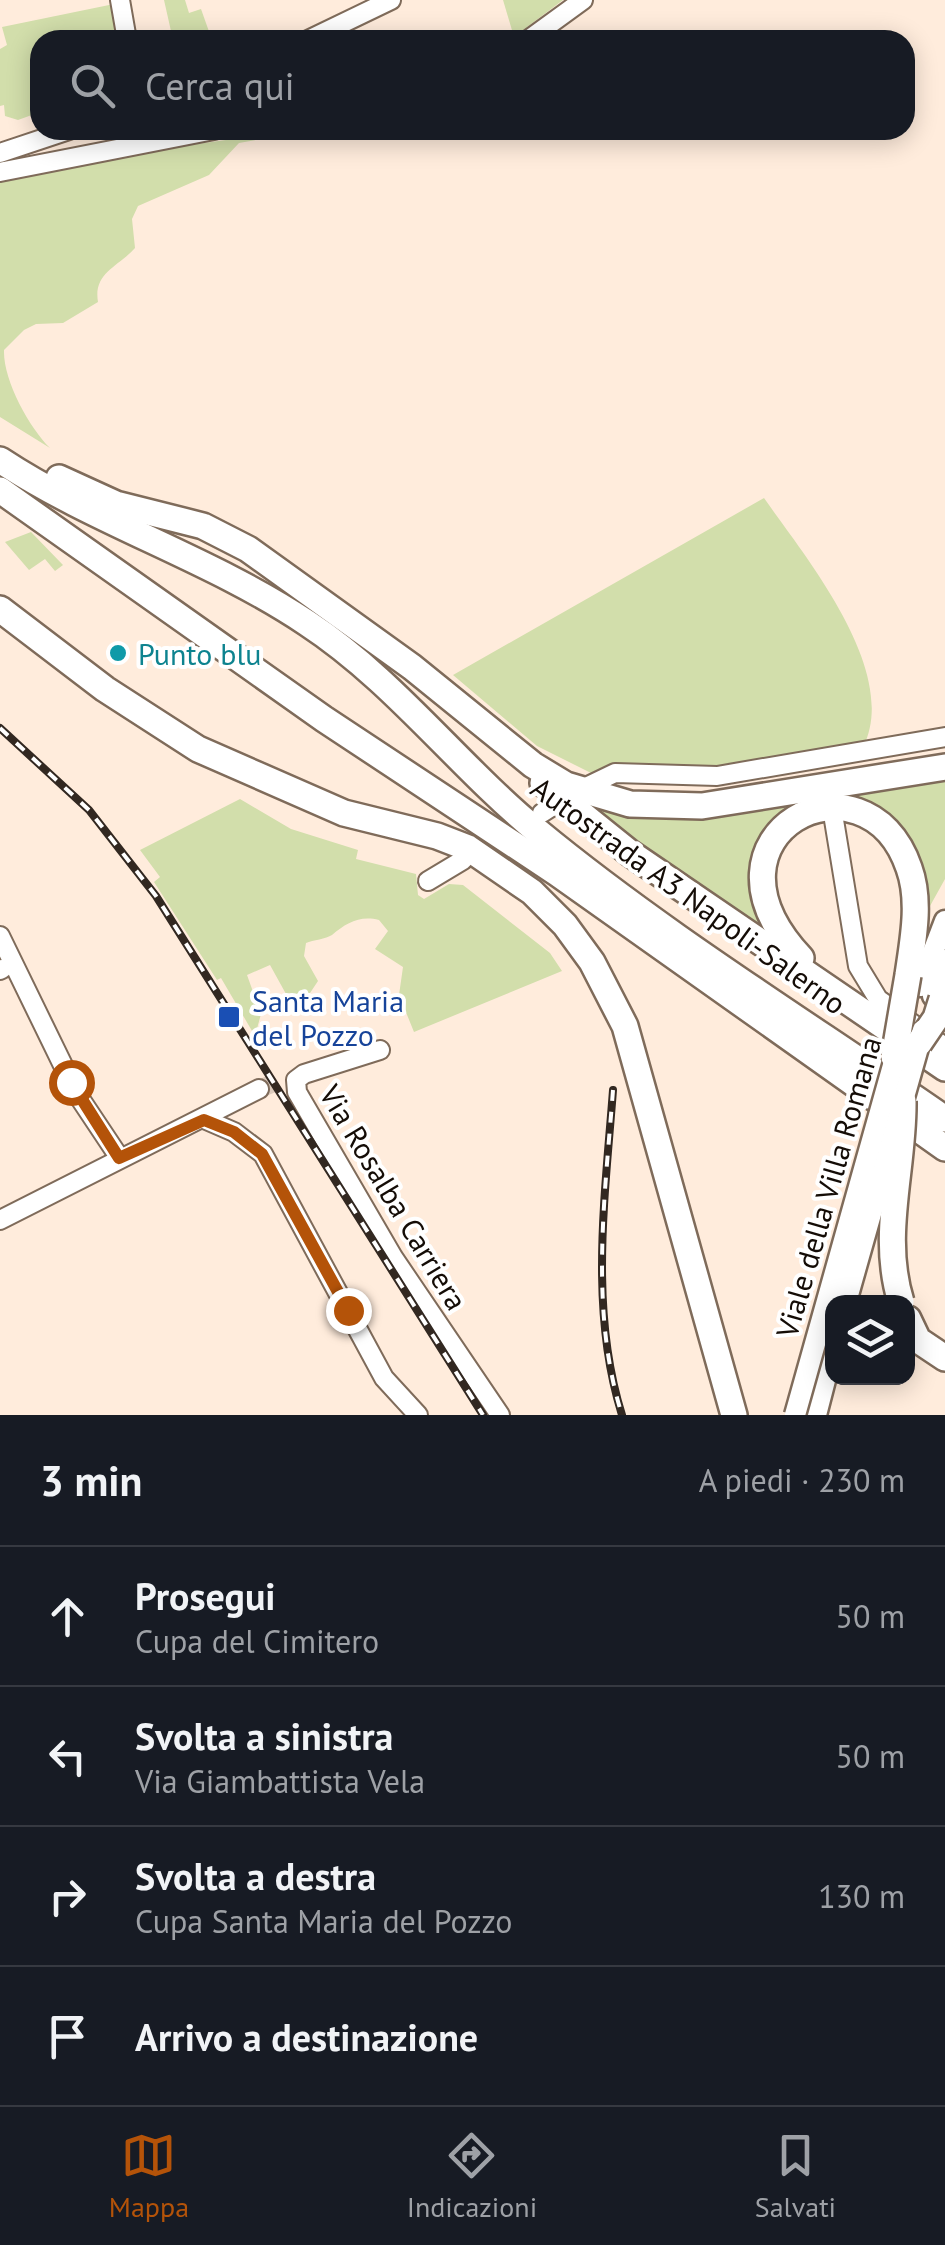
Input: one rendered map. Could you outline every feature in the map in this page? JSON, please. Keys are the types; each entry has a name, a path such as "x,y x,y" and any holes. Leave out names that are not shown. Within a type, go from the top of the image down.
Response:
{"highway":[{"path":"0,443 94,496 203,526 248,549 412,666 533,766 599,797 664,808 945,766"},
{"name":"Autostrada A3 Napoli-Salerno","path":"0,460 61,498 245,586 308,623 398,696 554,844 945,1119"},
{"name":"Autostrada A3 Napoli-Salerno","path":"0,490 732,998 897,1106 945,1148"},
{"path":"0,609 105,689"},
{"path":"0,626 198,749 278,788 344,813 437,836 732,998"},
{"path":"466,712 545,785 617,843 832,991 939,1057"},
{"path":"832,991 770,918 760,870 768,846 784,826 808,812 833,806 862,810 881,824 897,842 910,868 939,1057"},
{"path":"465,854 494,865 565,924 592,962 625,1026 734,1415"},
{"path":"894,1057 930,989"},
{"path":"897,1106 945,1164"},
{"path":"897,1106 892,1242 900,1295"},
{"path":"915,1334 918,1340 945,1358"}],"main road":[{"path":"930,989 945,921"},
{"path":"930,989 945,960"},
{"name":"Viale della Villa Romana","path":"796,1415 894,1057"},
{"name":"Viale della Villa Romana","path":"848,1295 897,1106 939,1057"},
{"name":"Viale della Villa Romana","path":"816,1415 825,1381"}],"street":[{"path":"120,0 125,30"},
{"path":"329,30 391,0"},
{"path":"542,30 583,0"},
{"path":"0,172 53,140"},
{"path":"0,153 132,140"},
{"path":"588,786 614,773 702,778 945,736"},
{"path":"824,756 827,778"},
{"path":"833,814 858,966 878,998 939,1057"},
{"path":"428,881 465,854"},
{"path":"0,936 77,1094 119,1158"},
{"name":"Via Rosalba Carriera","path":"380,1050 289,1080 384,1241 500,1415"},
{"path":"0,1220 119,1158 204,1120 212,1109 259,1090"},
{"path":"204,1120 234,1132 262,1154 384,1378 418,1415"}],"green space":[{"path":"164,0 185,0 189,13 201,9 208,30 171,30"},
{"path":"503,0 563,0 523,30 512,30"},
{"path":"114,4 119,30 30,30 30,116 18,120 5,116 4,105 0,106 0,49 7,45 2,27"},
{"path":"226,140 255,140 239,143 209,175 138,206 132,219 135,248 103,277 98,302 63,323 36,324 24,330 4,350 8,375 19,402 50,448 0,417 0,182 84,160"},
{"path":"764,498 824,583 859,651 869,685 871,717 863,747 711,774 595,775 537,746 453,675"},
{"path":"31,532 63,565 55,571 45,559 29,570 5,542"},
{"path":"945,772 945,879 920,924 920,902 857,803 768,834 771,936 580,804 626,809"},
{"path":"240,799 291,829 358,850 356,859 416,874 418,895 424,899 449,884 463,885 550,953 562,971 414,1032 399,995 403,967 375,949 388,931 379,920 359,919 329,936 306,943 304,956 318,981 310,993 291,1003 270,965 247,975 261,1014 255,1036 221,978 217,980 154,882 160,877 140,850"}],"tunnel":[{"path":"259,1089 282,1080"}],"railway":[{"path":"0,728 89,810 156,896 483,1415"},
{"path":"613,1090 604,1212 603,1294 612,1375 622,1415"}],"place":[{"name":"Punto blu","path":"118,653"},
{"name":"Santa Maria del Pozzo","path":"229,1017"}],"route":[{"path":"71,1082 119,1158 204,1120 248,1141 262,1154 348,1310"}]}
